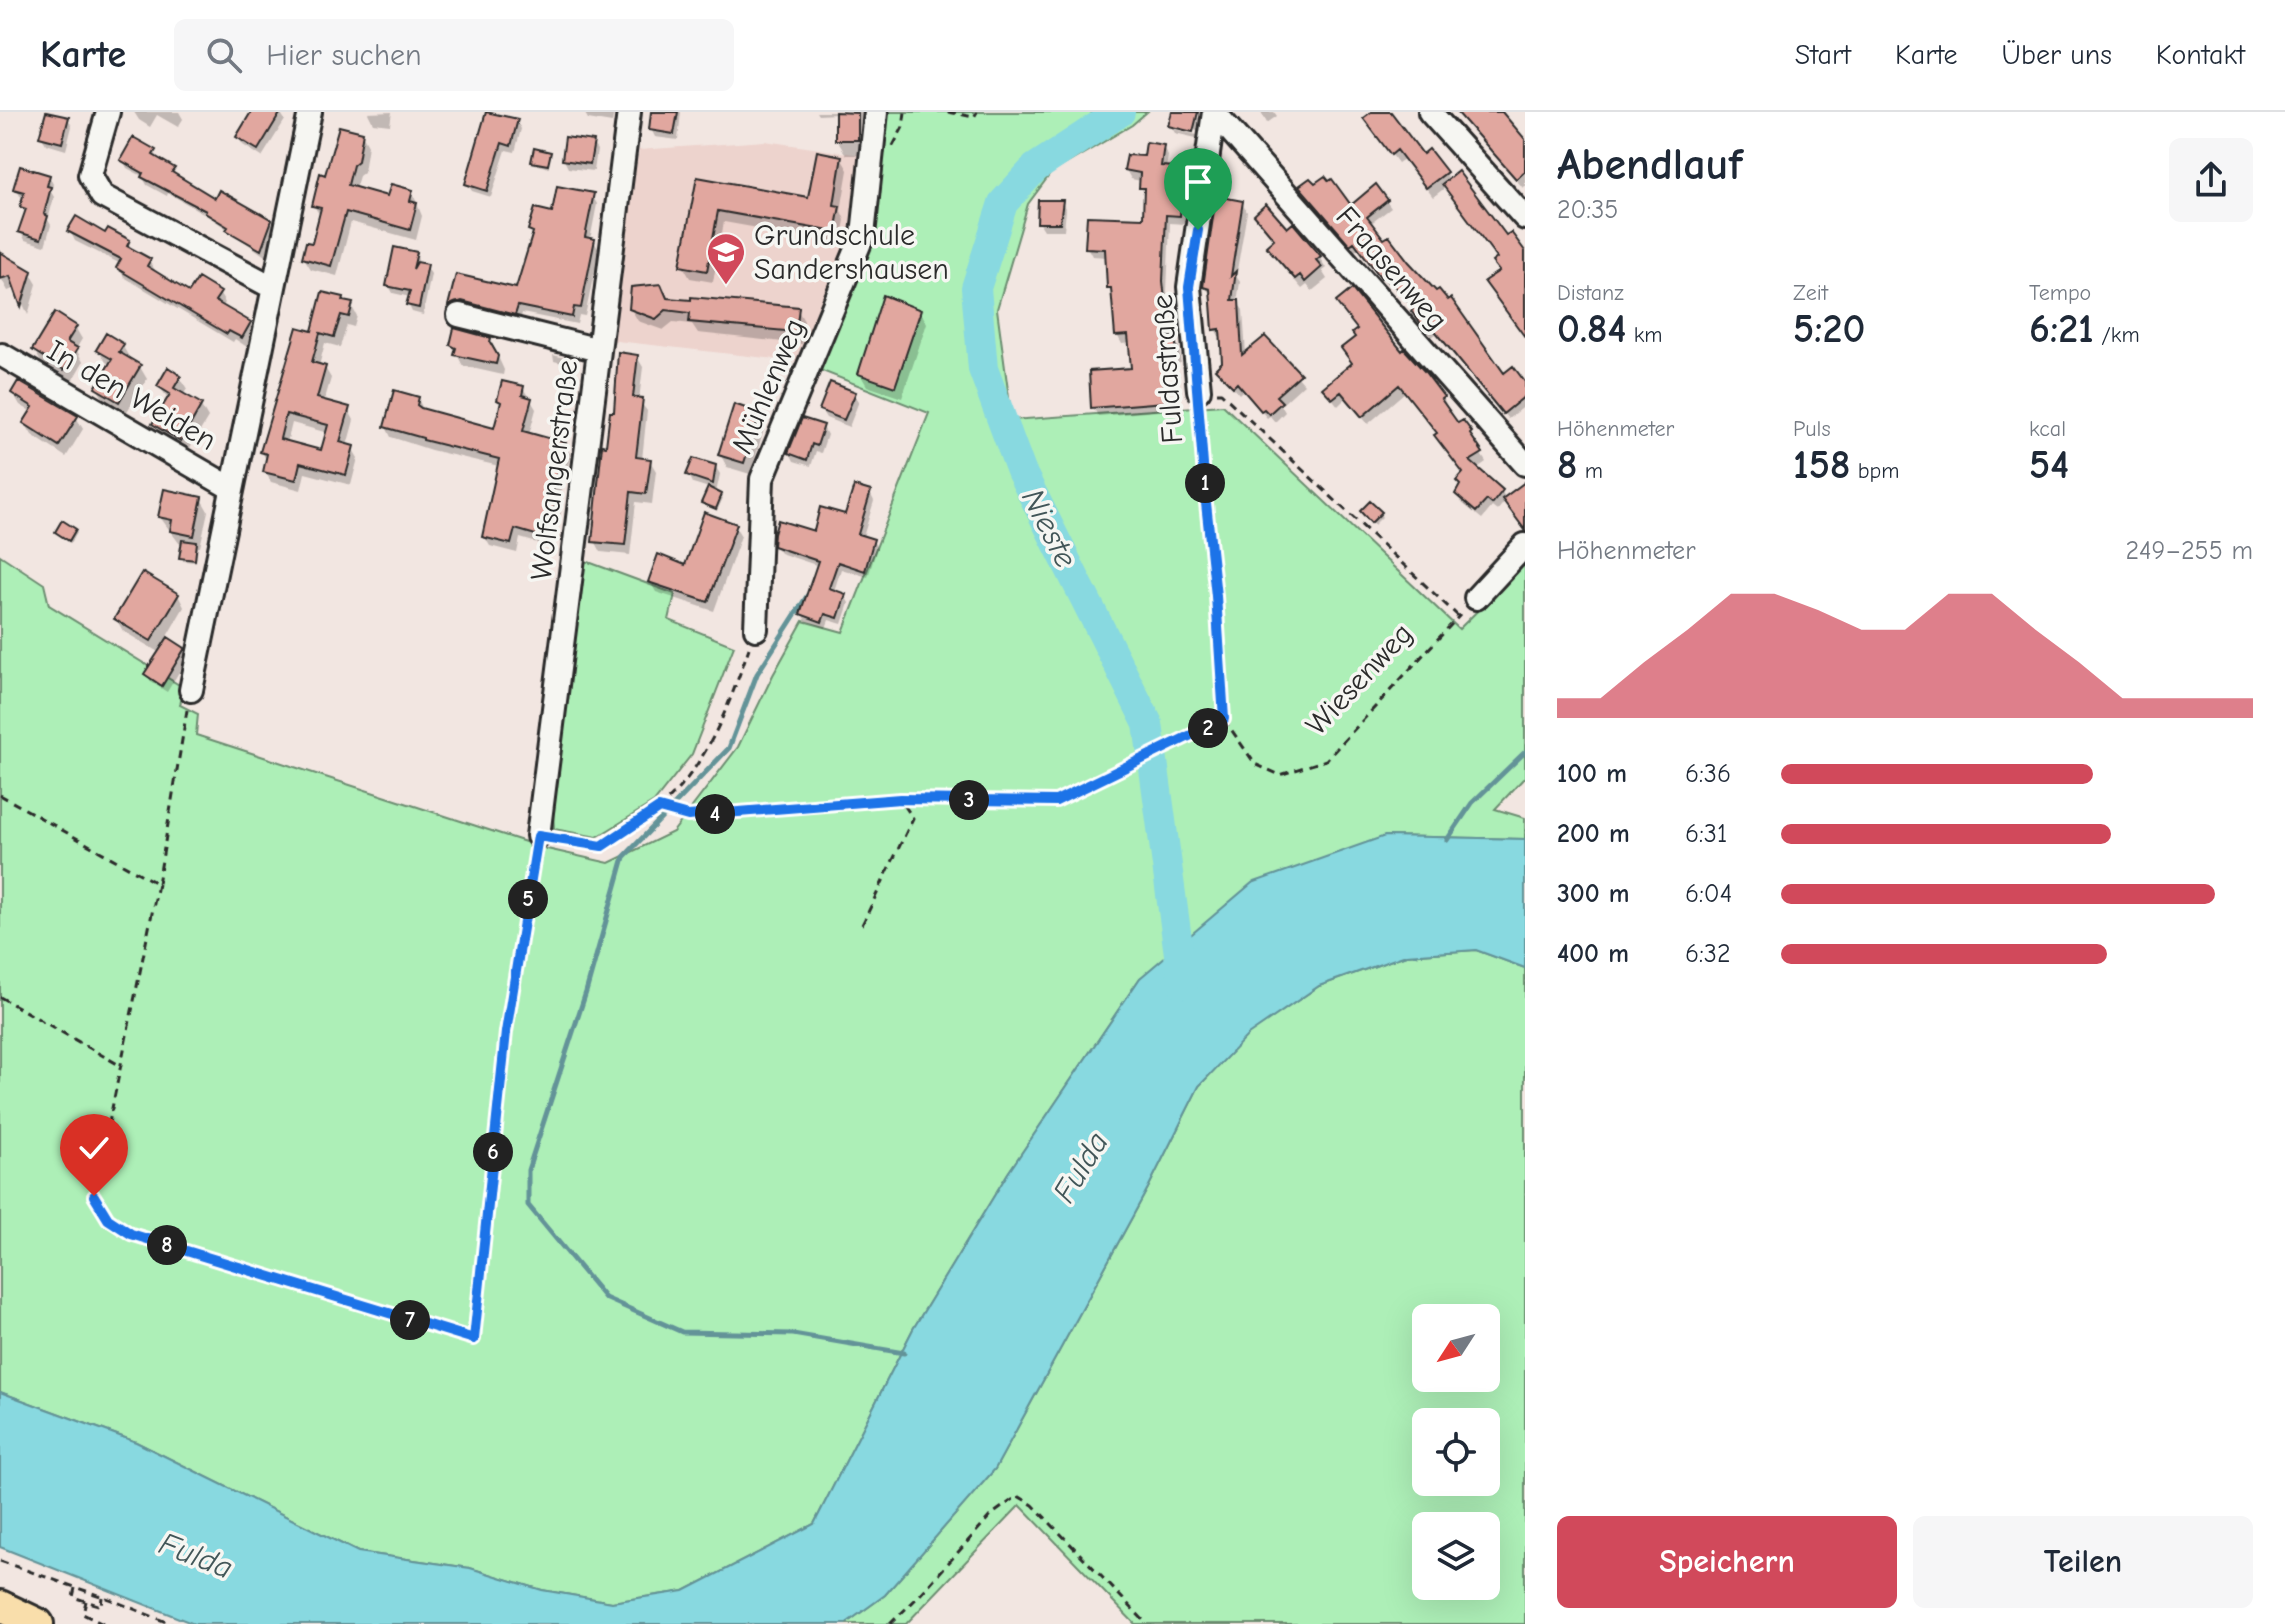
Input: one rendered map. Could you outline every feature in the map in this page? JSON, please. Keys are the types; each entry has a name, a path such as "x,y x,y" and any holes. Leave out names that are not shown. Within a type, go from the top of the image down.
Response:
{"main road":[{"path":"0,1606 38,1624"}],"street":[{"path":"108,112 90,175 102,196 272,287"},
{"name":"In den Weiden","path":"191,690 310,112"},
{"name":"Wolfsangerstraße","path":"538,836 629,112"},
{"name":"Mühlenweg","path":"756,629 762,479 863,235 876,112"},
{"name":"Fuldastraße","path":"1199,390 1189,287 1214,112"},
{"name":"Fraasenweg","path":"1214,112 1525,464"},
{"path":"1430,112 1525,218"},
{"path":"459,315 599,350"},
{"name":"In den Weiden","path":"2,355 231,488"},
{"path":"1476,598 1525,545"}],"path":[{"path":"948,112 974,117 977,112"},
{"path":"1199,390 1221,393 1458,616"},
{"name":"Fuldastraße","path":"1199,390 1224,719"},
{"name":"Wiesenweg","path":"1224,719 1255,764 1280,775 1326,760 1476,598"},
{"path":"191,690 158,884 94,1196 108,1219 131,1234 474,1339 506,1032 538,836 602,846 659,808 701,760 732,696 756,629"},
{"path":"659,808 688,816 900,799 1056,801 1224,719"},
{"path":"0,795 158,884"},
{"path":"862,925 913,818 900,799"},
{"path":"0,997 121,1066"},
{"path":"890,1624 991,1515 1018,1496 1033,1505 1147,1624"},
{"path":"0,1561 171,1624"},
{"path":"75,1588 73,1597 101,1606 102,1597"},
{"path":"86,1601 83,1614 103,1624"}],"shaded area":[{"name":"Grundschule Sandershausen","path":"765,141 867,156 857,231 802,362 608,340 639,150"}],"green space":[{"path":"886,112 1147,112 1132,125 1051,173 1028,204 997,309 1012,420 1223,405 1459,629 1525,564 1525,777 1495,809 1525,818 1525,839 1385,836 1140,978 1008,1173 913,1329 814,1524 684,1591 612,1602 542,1590 470,1568 358,1552 136,1442 0,1392 0,555 44,584 49,605 184,688 180,705 198,714 196,735 547,849 609,863 673,832 738,747 803,621 843,632 929,413 817,369"},
{"path":"583,560 675,594 669,620 734,646 692,754 654,802 597,837 554,829 553,813"},
{"path":"1476,950 1525,968 1525,1624 1135,1624 1020,1505 906,1624 845,1624 885,1595 995,1469 1148,1188 1199,1086 1248,1034 1319,986 1406,955"}],"water":[{"name":"Fulda","path":"1385,836 1525,839 1525,968 1476,950 1406,955 1319,986 1248,1035 1199,1086 1148,1188 995,1469 885,1595 845,1624 194,1624 0,1547 0,1392 136,1442 358,1552 470,1568 542,1590 612,1602 684,1591 814,1524 913,1329 1008,1173 1140,978 1252,883"}],"building":[{"path":"46,112 69,117 62,143 39,137"},
{"path":"251,112 281,112 258,150 236,137"},
{"path":"486,112 518,119 511,146 502,143 487,191 465,184"},
{"path":"651,112 678,112 674,134 649,130"},
{"path":"835,112 858,113 858,140 835,140"},
{"path":"1172,112 1198,112 1193,132 1168,126"},
{"path":"1371,112 1391,112 1423,154 1429,149 1447,172 1426,188 1397,150 1391,155 1363,118"},
{"path":"1457,112 1502,112 1525,139 1525,171 1516,179"},
{"path":"339,126 363,132 358,161 353,165 348,185 387,196 391,184 413,190 410,201 417,203 410,230 346,212 331,266 302,258 306,242 312,243 321,208 312,206 320,173 325,175"},
{"path":"133,137 156,150 153,155 175,168 172,172 215,198 219,190 272,220 261,250 226,230 228,227 206,211 141,177 143,173 120,160"},
{"path":"565,137 594,141 590,164 562,160"},
{"path":"1146,142 1164,145 1161,166 1190,168 1189,183 1182,183 1180,216 1166,215 1163,281 1169,337 1175,336 1177,354 1162,356 1165,402 1091,408 1089,371 1131,368 1128,335 1115,336 1111,288 1107,288 1105,249 1085,248 1087,216 1143,218 1144,188 1139,188 1140,173 1124,170 1127,155 1144,156"},
{"path":"534,148 551,152 548,165 531,162"},
{"path":"817,151 842,156 834,205 840,206 835,232 718,211 707,271 680,266 697,177 808,197"},
{"path":"20,166 50,175 47,186 51,187 44,214 48,216 41,239 18,232 26,209 20,207 24,192 13,189"},
{"path":"1458,171 1506,235 1511,232 1525,251 1525,337 1484,281 1499,271 1492,262 1497,258 1442,184"},
{"path":"1325,176 1329,181 1332,179 1351,205 1376,184 1388,200 1367,217 1384,239 1389,236 1436,291 1439,289 1448,300 1451,298 1504,373 1513,366 1525,382 1525,396 1503,414 1432,327 1427,331 1411,311 1414,308 1385,275 1381,278 1354,242 1350,245 1299,186 1310,178 1315,183"},
{"path":"557,186 594,193 585,237 595,239 581,308 574,307 572,317 518,306 515,315 462,301 448,306 456,274 516,288 533,232 528,230 535,208 552,212"},
{"path":"1216,196 1243,201 1231,276 1236,271 1232,300 1239,300 1242,355 1265,336 1301,374 1276,396 1282,402 1269,414 1264,409 1261,411 1237,383 1233,387 1215,369 1222,362 1220,329 1213,330 1210,289 1203,287"},
{"path":"1038,200 1063,200 1060,223 1037,223"},
{"path":"1266,204 1287,228 1293,223 1321,256 1316,260 1322,267 1305,282 1300,275 1295,279 1266,246 1274,239 1254,215"},
{"path":"76,216 105,233 108,228 130,240 127,246 151,259 147,266 189,292 198,278 221,292 215,301 251,322 242,338 229,331 227,334 116,268 121,259 67,231"},
{"path":"394,247 417,252 413,269 417,262 428,264 419,308 406,305 410,291 386,286"},
{"path":"0,252 32,271 21,307 10,276 0,279"},
{"path":"661,284 667,298 691,300 691,297 799,307 796,332 689,322 690,313 666,310 656,319 629,309 631,287"},
{"path":"1352,289 1402,351 1404,349 1425,372 1458,423 1463,420 1472,432 1470,434 1483,453 1470,461 1503,490 1492,504 1487,500 1476,512 1455,494 1460,485 1456,481 1463,473 1434,435 1437,433 1399,385 1362,417 1341,392 1332,399 1322,388 1352,363 1341,348 1355,337 1352,333 1357,329 1336,302"},
{"path":"322,292 344,297 343,301 353,303 349,317 341,315 334,337 320,333 312,362 326,366 317,398 350,407 340,442 354,446 346,475 300,463 296,480 263,472 267,454 260,452 297,327 312,331","holes":["286,414 328,425 321,450 280,439"]},
{"path":"883,295 921,310 895,387 858,374"},
{"path":"55,312 77,326 67,342 78,348 64,370 32,350"},
{"path":"454,328 491,338 498,356 496,364 454,355 456,348 450,345"},
{"path":"106,333 124,344 119,352 141,365 119,402 95,388 112,359 96,350"},
{"path":"618,352 638,355 633,397 643,398 636,457 651,459 646,494 631,492 625,545 592,542 602,445 606,446 610,412 614,412"},
{"path":"168,367 181,376 174,388 202,404 181,441 152,424 170,394 157,386"},
{"path":"18,381 78,416 59,446 23,423 33,407 11,393"},
{"path":"502,381 524,386 522,395 532,398 523,431 566,443 552,495 557,497 546,538 515,529 511,544 482,537 499,459 384,427 394,390 419,397 417,405 421,408 494,428 501,402 497,400"},
{"path":"830,382 856,392 844,420 819,410"},
{"path":"734,404 760,413 744,463 718,455"},
{"path":"802,418 824,425 817,446 812,444 807,460 788,453"},
{"path":"693,458 716,465 713,484 686,475"},
{"path":"1525,482 1525,530 1502,499"},
{"path":"854,486 871,491 858,534 874,539 865,571 838,562 829,588 846,594 838,618 825,614 822,622 800,614 818,561 773,546 774,534 778,520 814,531 820,507 845,514"},
{"path":"708,487 722,494 716,509 701,503"},
{"path":"164,489 202,497 194,536 170,531 172,520 158,517"},
{"path":"1370,501 1382,512 1371,523 1360,511"},
{"path":"704,512 737,524 708,602 648,582 658,554 685,565"},
{"path":"62,520 76,529 69,541 55,532"},
{"path":"182,540 197,542 195,560 179,558"},
{"path":"142,572 179,594 151,641 114,619"},
{"path":"168,637 185,648 162,686 144,674"}],"waterway":[{"name":"Nieste","path":"1120,112 1035,168 1003,203 976,288 983,369 1021,471 1148,724 1183,984"},
{"path":"807,596 757,674 729,748 624,857 586,992 528,1170 528,1205 605,1298 682,1332 793,1334 904,1353"},
{"path":"1447,840 1472,803 1525,752"}],"place":[{"name":"Grundschule Sandershausen","path":"726,286"}],"route":[{"path":"94,1196 108,1219 131,1234 474,1339 506,1032 538,836 602,846 659,808 688,816 900,799 1056,801 1224,719 1189,287 1198,230"}]}
